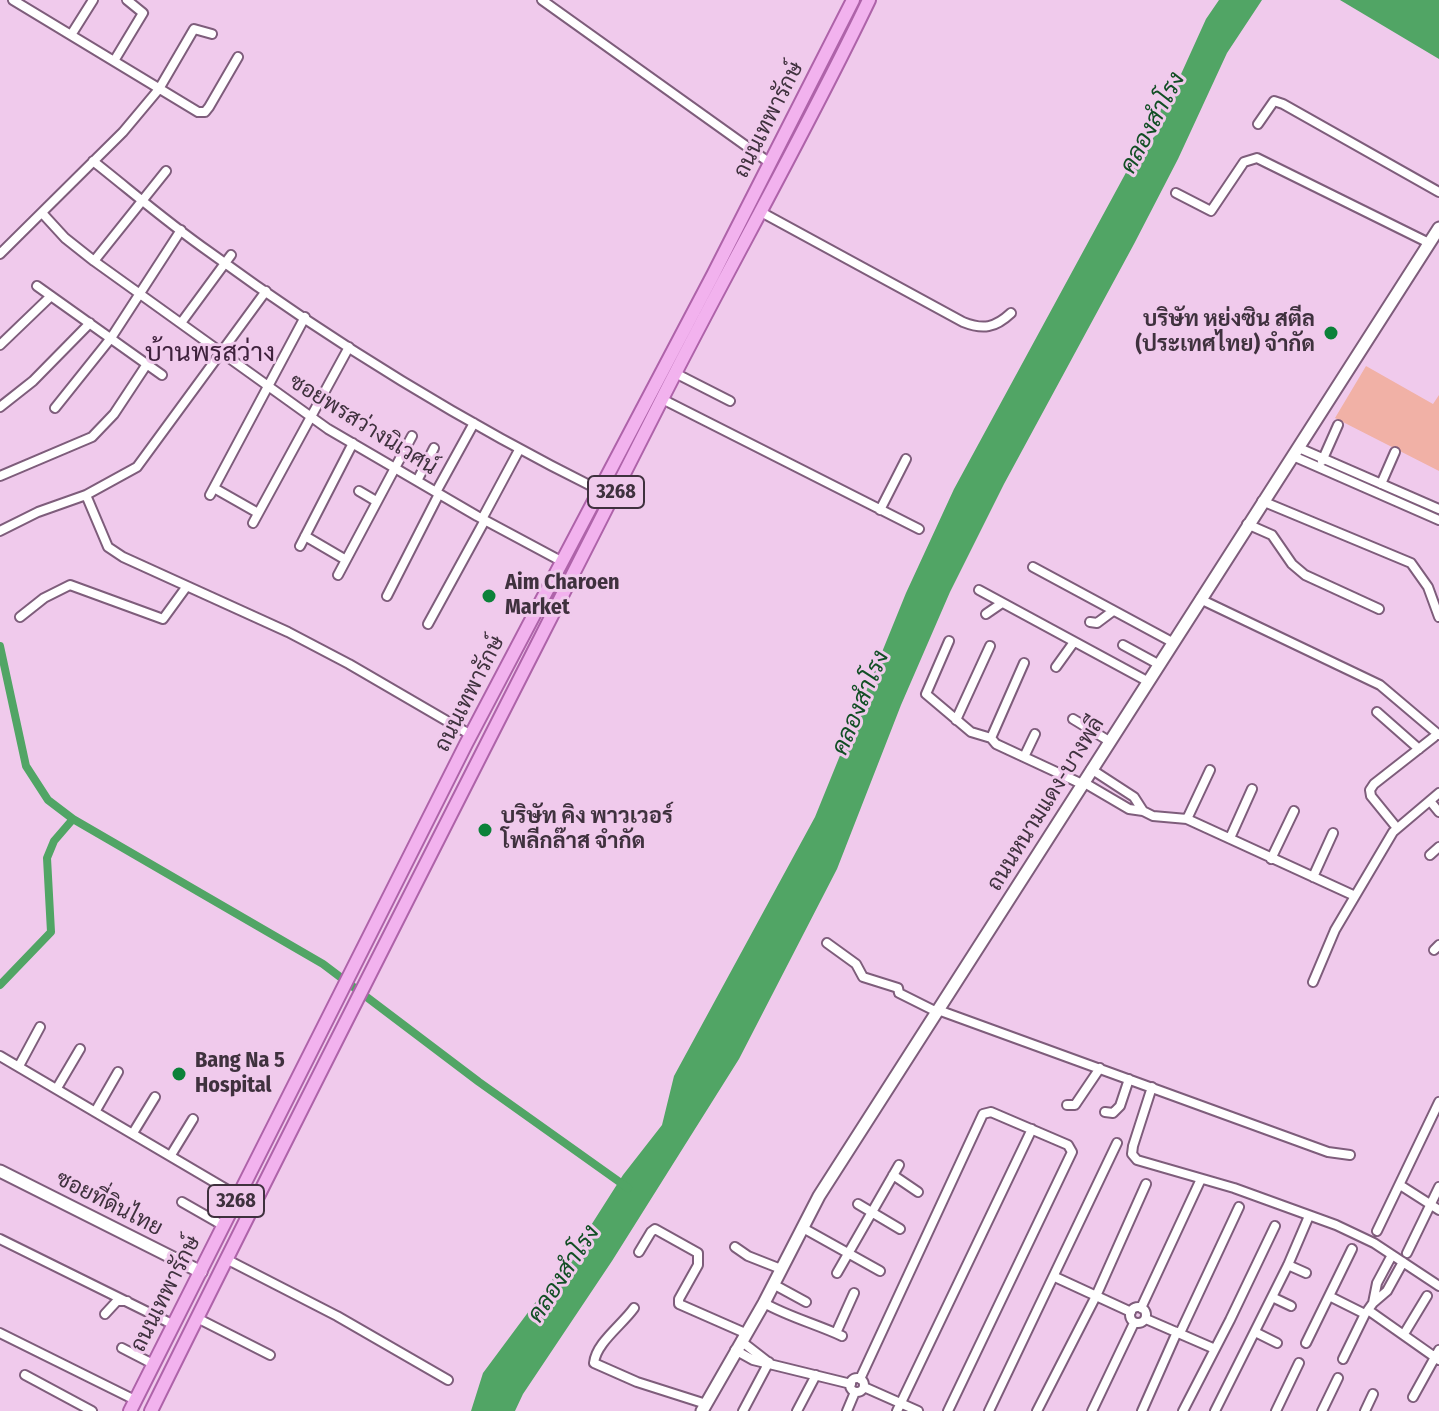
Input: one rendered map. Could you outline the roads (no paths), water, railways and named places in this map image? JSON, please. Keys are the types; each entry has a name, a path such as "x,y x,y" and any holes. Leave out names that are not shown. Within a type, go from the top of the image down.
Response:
{"main road":[{"name":"ถนนเทพารักษ์","path":"132,1406 471,735 601,491 853,0"},
{"name":"ถนนเทพารักษ์","path":"151,1411 356,999 869,0"},
{"path":"840,24 854,31"},
{"name":"ถนนหนามแดง-บางพลี","path":"704,1408 764,1303 819,1196 1439,228"},
{"name":"ซอยที่ดินไทย","path":"0,1171 201,1272"}],"street":[{"path":"13,0 198,112 205,112 238,57"},
{"path":"29,10 35,0"},
{"path":"71,35 93,0"},
{"path":"114,61 143,13 127,0"},
{"path":"542,0 770,163"},
{"path":"0,254 123,132 159,89 194,29 212,34"},
{"path":"1258,124 1274,101 1283,104 1439,192"},
{"path":"1176,193 1211,211 1244,162 1257,158 1429,243"},
{"path":"93,161 224,263 349,347 519,450 601,491"},
{"path":"94,261 166,171"},
{"path":"761,212 972,325 995,326 1011,313"},
{"name":"ซอยพรสว่างนิเวศน์","path":"43,214 65,238 94,261 310,416 417,481 561,561"},
{"path":"55,408 111,338 181,230"},
{"path":"181,323 231,255"},
{"path":"37,286 162,375"},
{"path":"0,531 38,512 86,495 137,467 266,291"},
{"path":"0,345 51,296"},
{"path":"258,513 212,492 305,317"},
{"path":"0,407 33,381 90,323"},
{"path":"253,523 349,347"},
{"path":"0,476 92,437 114,414 147,364"},
{"path":"675,373 730,401"},
{"path":"662,399 919,529"},
{"path":"387,596 474,423"},
{"path":"1322,463 1338,425"},
{"path":"338,575 412,436"},
{"path":"300,546 353,443"},
{"path":"417,481 434,448"},
{"path":"428,624 519,450"},
{"path":"1296,452 1439,520"},
{"path":"1381,484 1395,452"},
{"path":"880,510 906,459"},
{"path":"1322,463 1439,509"},
{"path":"359,491 376,501"},
{"path":"86,495 108,547 123,557 349,664 471,735"},
{"path":"1262,501 1411,563 1428,587 1439,617"},
{"path":"1247,524 1272,535 1292,564 1305,575 1379,609"},
{"path":"305,536 346,560"},
{"path":"1033,567 1172,642"},
{"path":"20,617 44,598 70,585 163,619 187,586"},
{"path":"979,590 1147,681"},
{"path":"1200,599 1380,685 1436,736 1370,790 1371,796 1397,828"},
{"path":"986,614 1002,603"},
{"path":"1090,622 1097,623 1113,611"},
{"path":"949,641 926,694 971,732 991,738 996,744 1082,783 1129,809 1153,816 1187,819 1355,896"},
{"path":"1056,667 1074,642"},
{"path":"1123,645 1158,664"},
{"path":"956,720 990,646"},
{"path":"991,738 1024,663"},
{"path":"1377,712 1419,749"},
{"path":"1073,719 1109,741"},
{"path":"1024,757 1035,734"},
{"path":"1091,769 1134,797 1143,811"},
{"path":"1187,819 1210,770"},
{"path":"1230,838 1252,789"},
{"path":"1313,982 1335,930 1397,828 1439,793"},
{"path":"1430,801 1439,812"},
{"path":"1271,859 1294,811"},
{"path":"1313,877 1333,833"},
{"path":"1430,855 1439,847"},
{"path":"827,943 856,964 863,977 898,988 899,993 937,1011 1328,1152 1350,1155"},
{"path":"19,1066 40,1027"},
{"path":"57,1088 80,1049"},
{"path":"0,1056 238,1196"},
{"path":"1067,1105 1075,1105 1100,1068"},
{"path":"95,1112 118,1072"},
{"path":"1105,1112 1113,1113 1120,1106 1129,1079"},
{"path":"1152,1087 1133,1146 1132,1154 1137,1160 1357,1233 1437,1281"},
{"path":"133,1133 155,1097"},
{"path":"1377,1231 1439,1102"},
{"path":"847,1411 983,1114 991,1112 1068,1145 1072,1152 948,1411"},
{"path":"171,1155 193,1119"},
{"path":"899,1407 1032,1129"},
{"path":"989,1411 1117,1143"},
{"path":"837,1273 899,1165"},
{"path":"893,1175 918,1192"},
{"path":"1141,1308 1201,1179"},
{"path":"1037,1411 1096,1296 1146,1184"},
{"path":"1400,1185 1435,1207"},
{"path":"1407,1253 1435,1207 1439,1187"},
{"path":"182,1202 224,1226"},
{"path":"858,1204 900,1229"},
{"path":"1142,1411 1239,1207"},
{"path":"1215,1411 1309,1216"},
{"path":"1183,1411 1275,1226"},
{"path":"803,1228 880,1271"},
{"path":"639,1252 655,1229 698,1253 698,1265 679,1304 769,1362 858,1386 899,1407 918,1411"},
{"path":"0,1239 174,1325"},
{"path":"735,1247 748,1256 781,1269"},
{"path":"1306,1343 1352,1249"},
{"path":"1343,1359 1392,1255"},
{"path":"226,1259 337,1316 448,1380"},
{"path":"1369,1309 1387,1291 1403,1262"},
{"path":"1288,1265 1306,1273"},
{"path":"1055,1277 1131,1312"},
{"path":"773,1284 806,1302"},
{"path":"764,1303 783,1314 820,1325 839,1335 854,1293"},
{"path":"1329,1296 1369,1309 1438,1355 1413,1397"},
{"path":"1404,1334 1427,1296"},
{"path":"1272,1297 1291,1306"},
{"path":"105,1314 117,1301 128,1301"},
{"path":"634,1308 608,1337 593,1358 594,1363 704,1408"},
{"path":"1141,1308 1146,1312 1146,1319 1140,1324 1134,1323 1131,1312 1141,1308"},
{"path":"197,1318 270,1355"},
{"path":"1146,1319 1215,1349"},
{"path":"1092,1411 1134,1323"},
{"path":"1255,1332 1277,1343"},
{"path":"0,1333 132,1406"},
{"path":"122,1348 153,1364"},
{"path":"743,1411 769,1362"},
{"path":"1276,1411 1299,1363"},
{"path":"25,1375 92,1411"},
{"path":"797,1411 816,1375"},
{"path":"1322,1411 1338,1378"},
{"path":"1365,1411 1373,1394"}],"water":[{"name":"คลองสำโรง","path":"1219,0 1262,0 1227,53 1178,159 1004,484 950,592 901,705 837,869 739,1059 515,1411 471,1411 483,1373 662,1125 674,1076 815,817 906,593 954,489 1135,156 1156,135 1161,109 1177,83 1206,19"},
{"path":"1340,0 1439,0 1439,59"}],"waterway":[{"path":"0,646 26,766 48,800 73,819 323,964 479,1082 628,1188"},
{"path":"0,985 51,932 47,858 54,841 73,819"}],"place":[{"name":"บริษัท หย่งซิน สตีล (ประเทศไทย) จํากัด","path":"1331,333"},
{"name":"Aim Charoen Market","path":"489,596"},
{"name":"บริษัท คิง พาวเวอร์ โพลีกล๊าส จำกัด","path":"485,830"},
{"name":"Bang Na 5 Hospital","path":"179,1074"}],"district":[{"name":"บ้านพรสว่าง","path":"210,354"}]}
